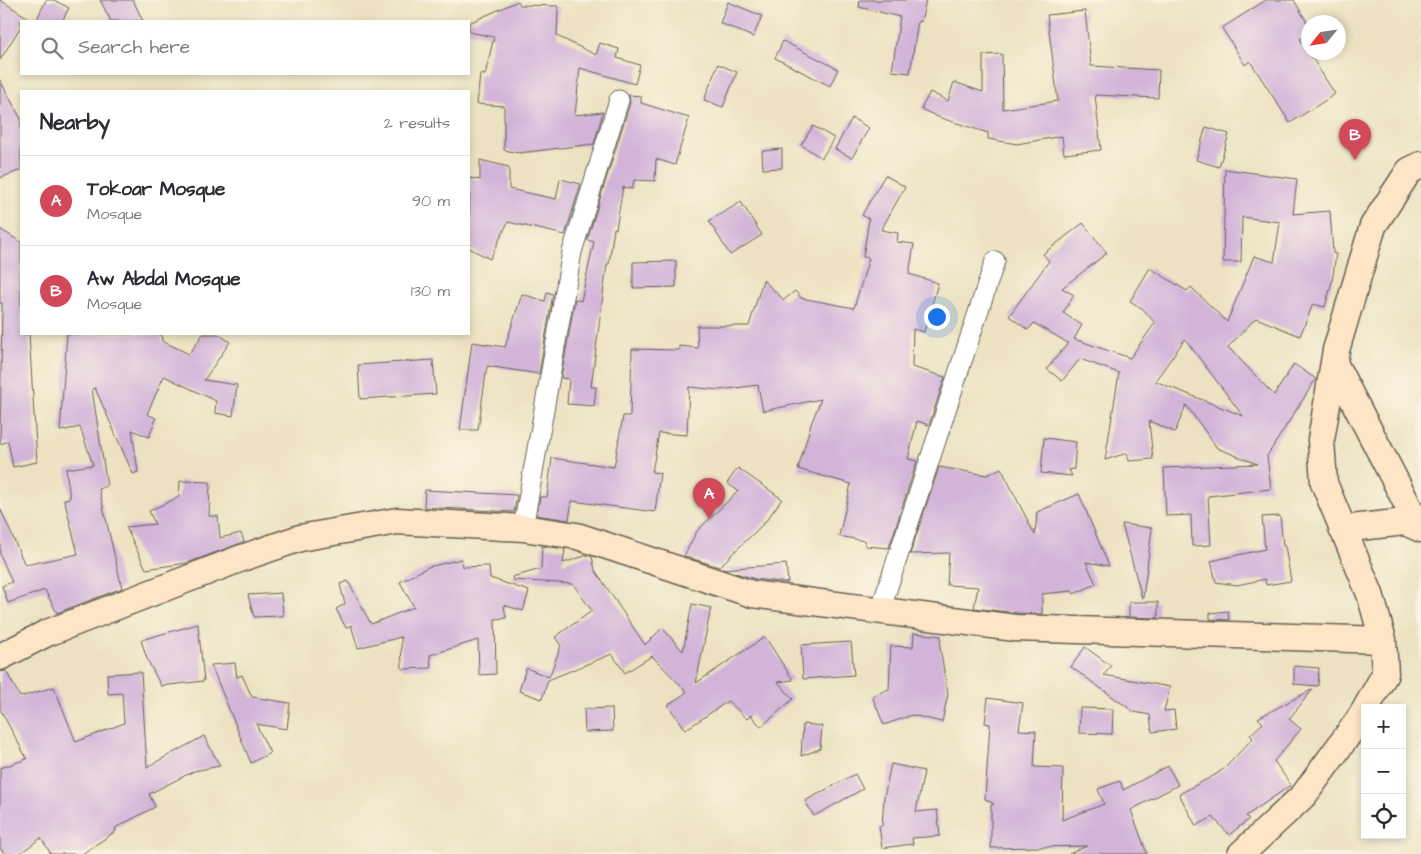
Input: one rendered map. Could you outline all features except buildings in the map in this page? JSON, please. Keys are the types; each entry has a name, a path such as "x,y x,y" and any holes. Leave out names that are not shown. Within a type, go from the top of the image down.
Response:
{"street":[{"path":"523,528 572,252 619,100"},
{"path":"1368,704 1385,674 1383,640 1370,594 1324,483 1321,440 1336,350 1373,226 1409,170 1421,165"},
{"path":"880,611 995,261"},
{"path":"1334,363 1420,529"},
{"path":"0,657 47,633 242,558 300,538 396,521 523,528 577,536 752,594 1016,628 1383,640"},
{"path":"1342,529 1405,522 1420,529"},
{"path":"1240,854 1304,794 1361,716"}],"place":[{"name":"Aw Abdal Mosque","path":"1355,160"},
{"name":"Tokoar Mosque","path":"709,519"}]}
